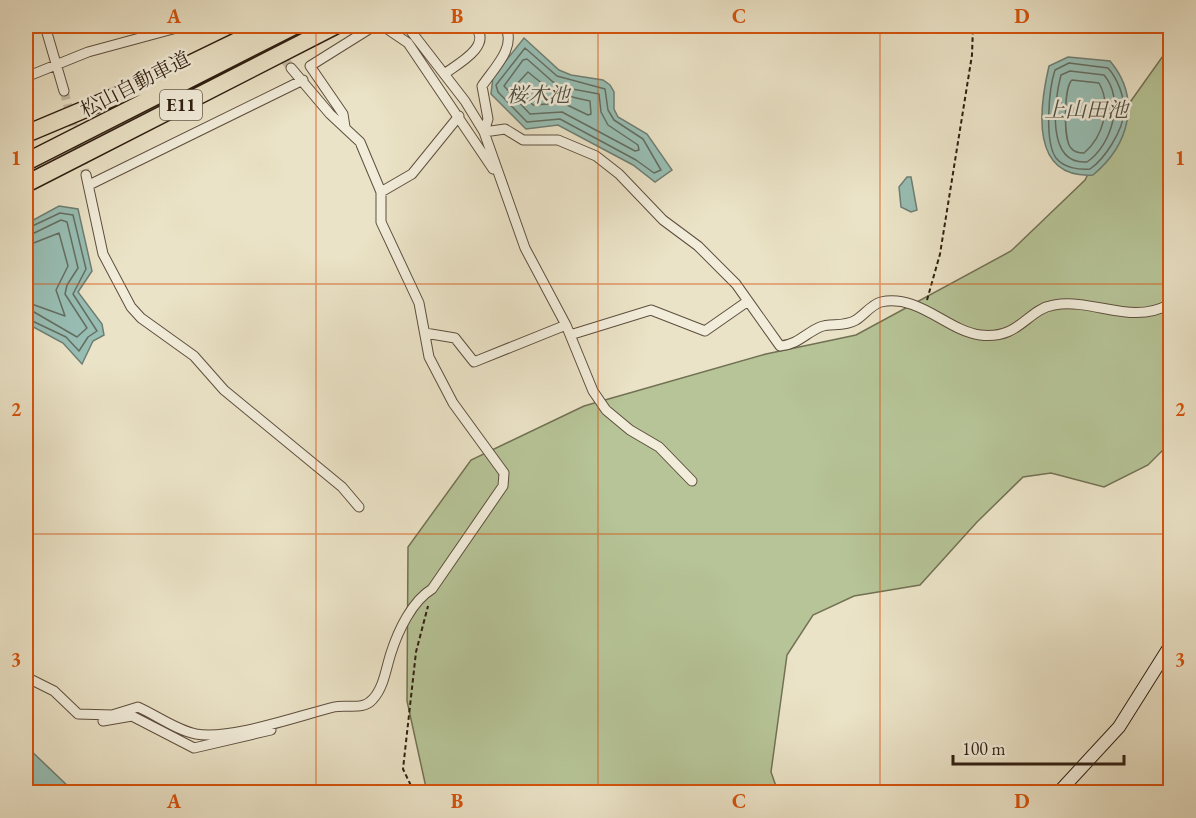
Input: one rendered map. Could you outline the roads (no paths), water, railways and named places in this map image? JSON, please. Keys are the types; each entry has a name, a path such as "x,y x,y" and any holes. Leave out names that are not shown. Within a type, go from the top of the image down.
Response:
{"highway":[{"path":"26,134 169,74 268,26"},
{"name":"松山自動車道","path":"26,162 294,26"},
{"name":"松山自動車道","path":"26,185 335,26"}],"street":[{"path":"45,26 64,91"},
{"path":"26,77 88,52 184,26"},
{"path":"345,127 343,114 310,66 374,26"},
{"path":"383,26 408,43 498,175"},
{"path":"407,26 484,132 525,248 566,325 593,391 606,410 630,430 659,447 692,481"},
{"path":"444,74 476,50 480,41 479,30 474,26"},
{"path":"484,132 488,119 482,86 509,45 510,35 505,26"},
{"path":"78,714 112,715 138,707 186,730 215,734 339,706 364,705 374,698 385,674 396,636 422,595 432,589 505,479 494,457 483,445 448,393 429,357 419,303 381,222 381,192 360,142 330,114 291,68"},
{"path":"303,80 87,180 103,254 131,307 141,318 194,356 224,390 342,487 359,507"},
{"path":"381,192 412,174 459,116"},
{"path":"484,132 505,129 523,140 558,140 596,156 619,174 663,219 698,246 736,284 780,346 790,345 822,325 840,327 855,321 880,302 905,303 924,309 968,332 982,335 1004,334 1023,325 1040,310 1053,304 1078,304 1123,313 1146,313 1170,304"},
{"path":"570,335 651,310 705,331 748,302"},
{"path":"425,333 455,338 474,362 566,325"},
{"path":"1059,792 1119,727 1170,646"},
{"path":"26,677 54,691 78,714 106,722 132,716 194,748 271,730"}],"water":[{"name":"桜木池","path":"524,38 559,70 571,75 603,80 610,85 614,92 614,109 618,117 647,134 672,170 655,182 633,165 558,125 526,129 491,94 493,77"},
{"name":"上山田池","path":"1068,57 1110,61 1126,91 1127,121 1123,136 1105,163 1093,175 1073,173 1058,166 1049,154 1044,138 1043,102 1049,66"},
{"path":"907,177 911,177 917,210 911,212 901,207 899,187"},
{"path":"59,206 78,209 92,271 78,292 102,324 104,335 93,341 82,364 63,343 26,323 26,224"},
{"path":"26,746 71,789 71,792 26,792"}],"tunnel":[{"path":"267,37 291,68"},
{"path":"64,91 86,175"}]}
